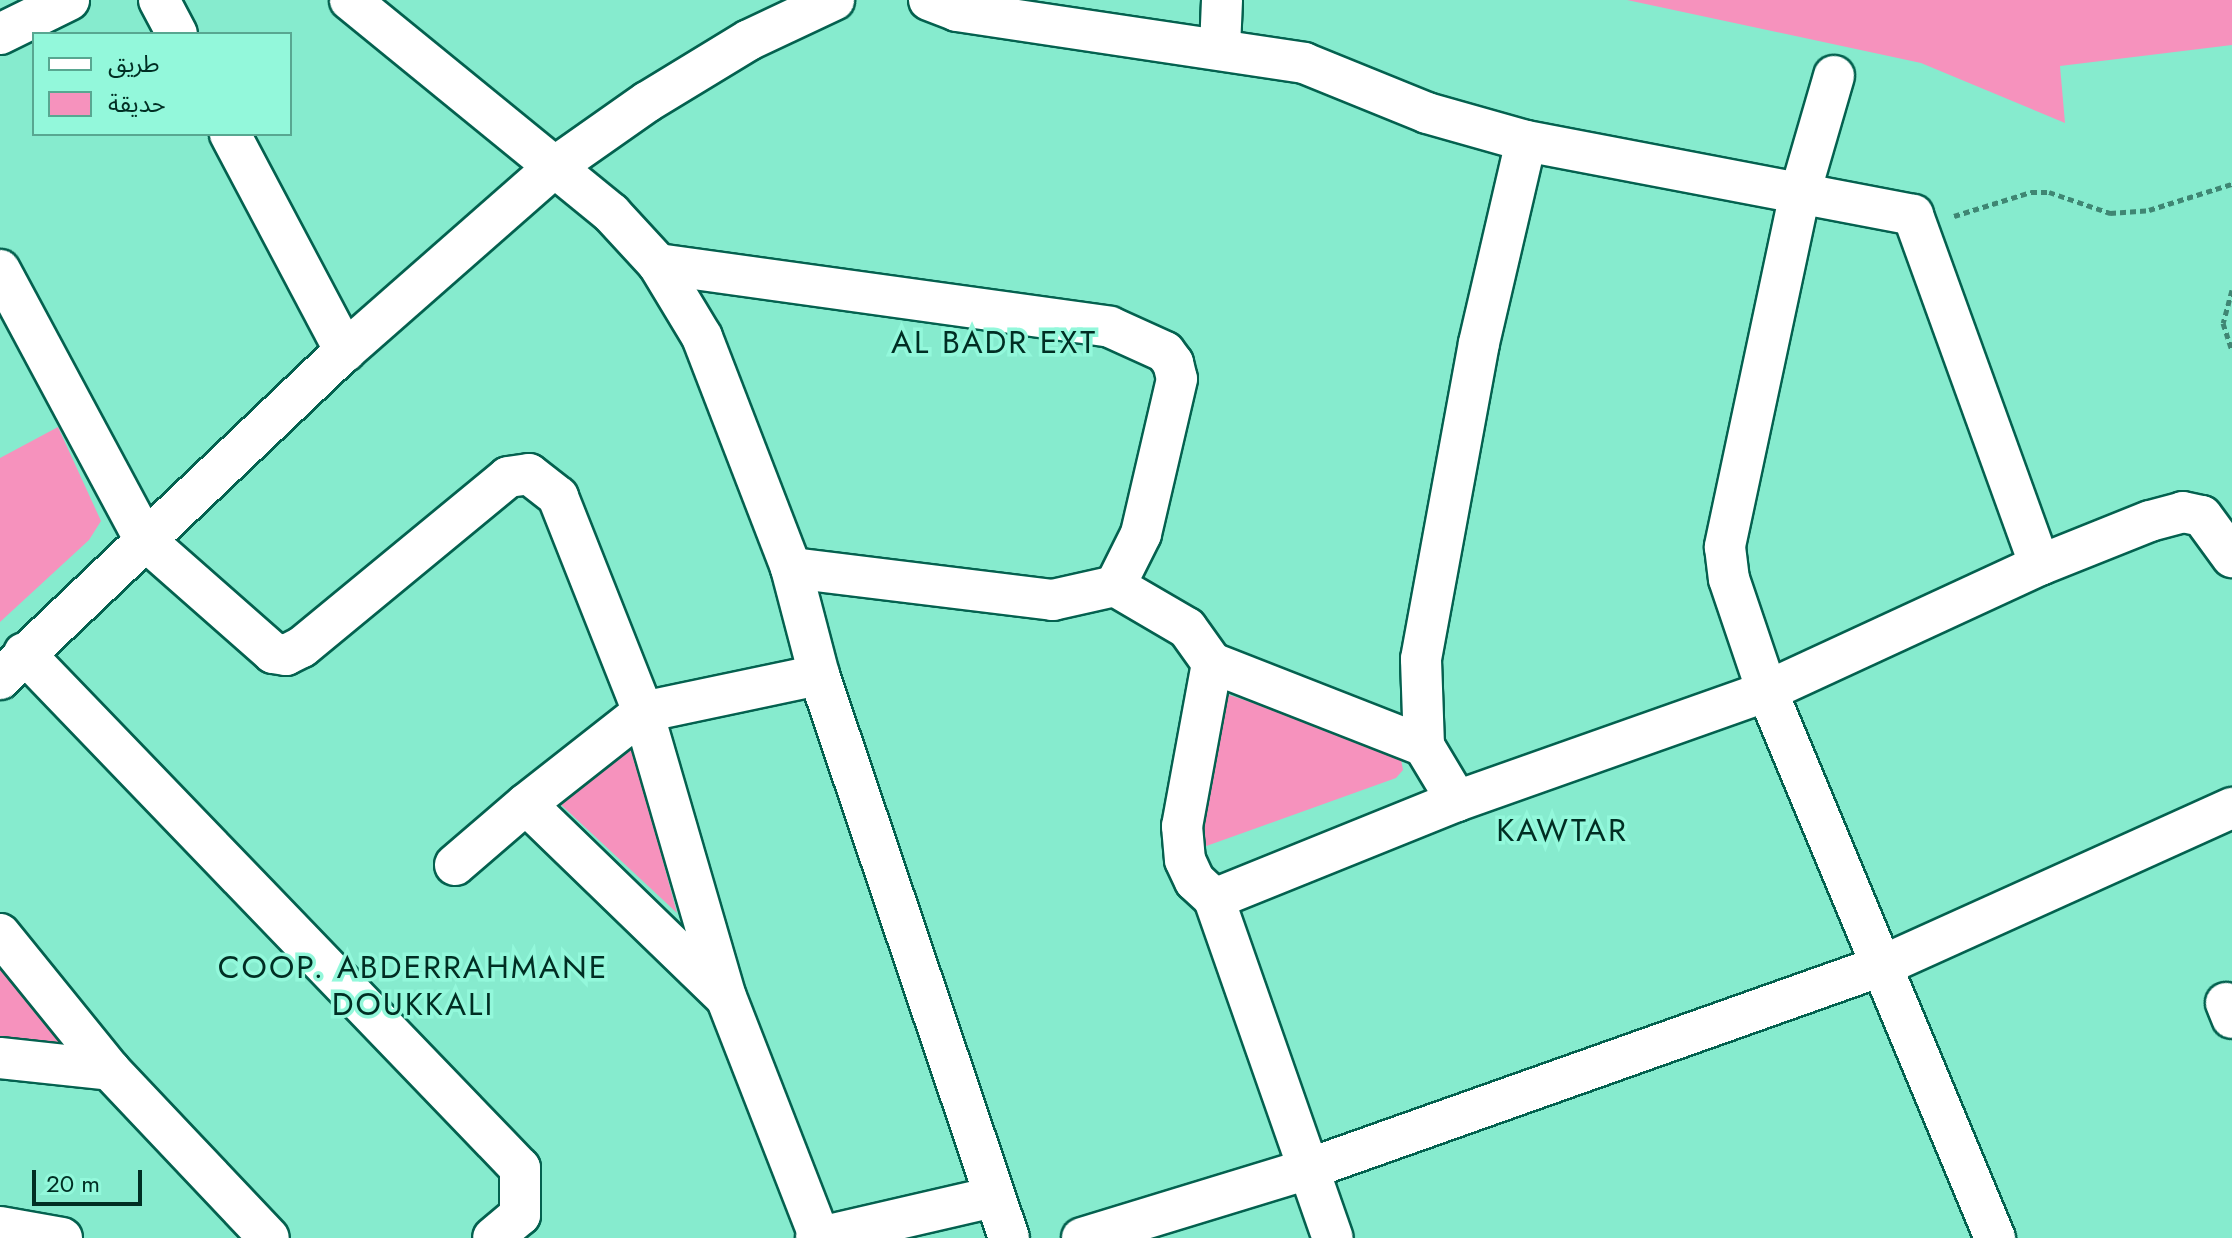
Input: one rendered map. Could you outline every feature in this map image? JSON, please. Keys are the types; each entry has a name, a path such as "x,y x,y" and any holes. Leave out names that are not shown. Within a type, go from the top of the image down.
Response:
{"street":[{"path":"0,34 69,0"},
{"path":"159,0 176,32"},
{"path":"350,0 611,213 658,264 702,337 791,568 819,675 1009,1238"},
{"path":"493,1238 520,1215 520,1168 12,666 345,351 553,168 703,67 834,0"},
{"path":"929,0 957,11 1304,63 1427,113 1526,141 1913,215 2040,565"},
{"path":"1220,48 1222,0"},
{"path":"1834,76 1800,193 1725,547 1729,579 1767,691 1884,965 1995,1238"},
{"path":"231,136 345,351"},
{"path":"1457,801 1424,746 1421,659 1436,566 1526,141"},
{"path":"658,264 1110,327 1165,352 1177,379 1141,534 1115,586"},
{"path":"0,270 145,540 273,653 286,655 508,477 529,474 558,497 643,712 726,997 819,1237 994,1197"},
{"path":"1214,899 1457,801 1767,691 2040,565 2183,512 2202,516 2215,528 2232,557"},
{"path":"791,568 1053,600 1115,586 1187,628 1212,663 1424,746"},
{"path":"1212,663 1182,826 1185,860 1195,881 1214,899 1311,1168 1333,1238"},
{"path":"455,865 526,804 643,712 819,675"},
{"path":"526,804 726,997"},
{"path":"1082,1238 1311,1168 1884,965 2232,808"},
{"path":"0,934 110,1070 269,1238"},
{"path":"0,1058 110,1070"},
{"path":"0,1227 62,1238"}],"path":[{"path":"1913,215 1964,217 2031,192 2049,192 2110,213 2149,210 2232,184"},
{"path":"2232,290 2223,323 2232,351"}],"green space":[{"path":"1627,0 2232,0 2232,45 2060,66 2065,123 1921,63"},
{"path":"58,427 101,521 89,540 0,622 0,458"},
{"path":"1220,692 1367,740 1400,754 1403,770 1396,778 1198,849"},
{"path":"628,742 632,746 677,913 556,800"},
{"path":"0,964 67,1047 0,1045"}],"district":[{"name":"AL BADR EXT","path":"994,342"},
{"name":"KAWTAR","path":"1562,830"},
{"name":"COOP. ABDERRAHMANE DOUKKALI","path":"413,986"}]}
